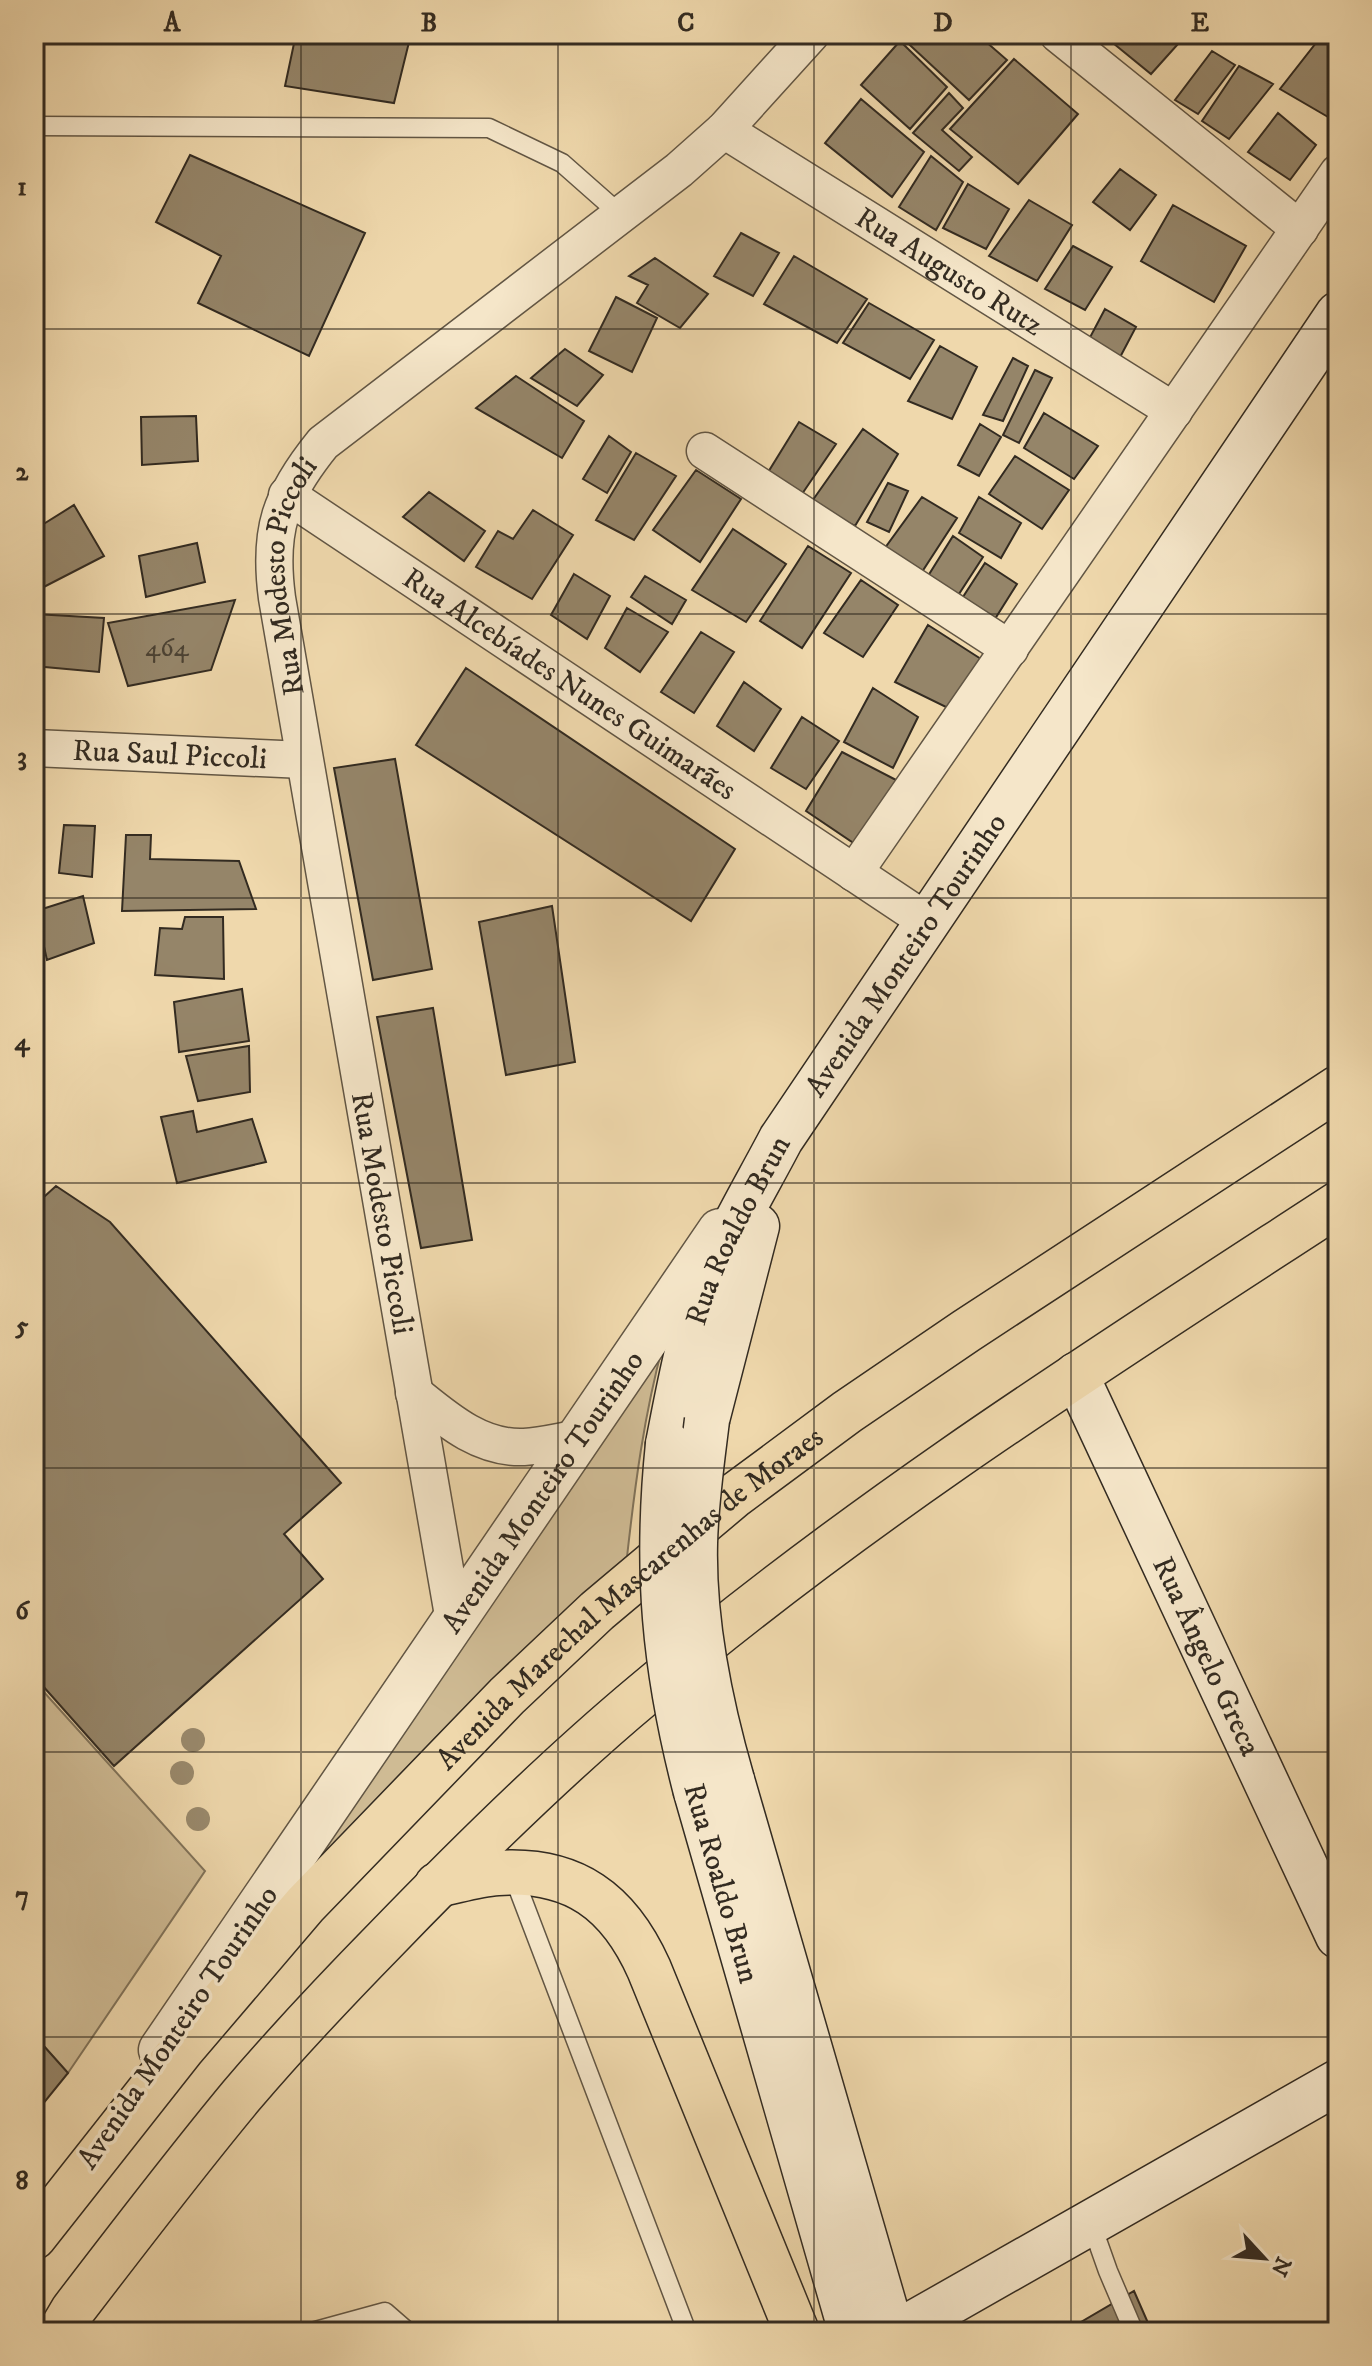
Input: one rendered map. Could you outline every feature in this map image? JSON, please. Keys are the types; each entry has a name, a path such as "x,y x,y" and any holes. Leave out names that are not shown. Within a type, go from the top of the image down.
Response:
{"highway":[{"name":"Avenida Marechal Mascarenhas de Moraes","path":"37,2233 183,2048 305,1905 507,1696 597,1611 735,1495 847,1412 1338,1088"},
{"path":"60,2332 133,2231 244,2092 338,1988 437,1885 553,1774 642,1695 868,1517 1076,1375 1338,1204"},
{"path":"437,1885 496,1873 538,1873 578,1886 612,1909 635,1937 797,2332"}],"main road":[{"name":"Avenida Monteiro Tourinho","path":"37,2233 928,922 1318,355 1338,314"},
{"name":"Rua Roaldo Brun","path":"781,1139 707,1420 697,1513 696,1584 712,1705 714,1786 851,2332"},
{"name":"Rua Roaldo Brun","path":"781,1139 730,1235 710,1278 694,1325 668,1444 661,1543 664,1623 674,1697 714,1786 895,2332"},
{"name":"Rua Ângelo Greca","path":"1076,1375 1338,1936"},
{"path":"895,2332 1338,2082"}],"street":[{"name":"Rua Modesto Piccoli","path":"454,1621 304,760 273,569 273,541 287,495 323,443 622,216 724,130 811,34"},
{"path":"1058,34 1300,229"},
{"name":"Rua Augusto Rutz","path":"724,130 1174,411"},
{"path":"854,873 1338,173"},
{"path":"705,451 1010,649"},
{"name":"Rua Alcebíades Nunes Guimarães","path":"287,495 928,922"},
{"name":"Rua Saul Piccoli","path":"34,748 304,760"},
{"path":"414,1393 454,1426 490,1443 523,1447 580,1438"}],"lane":[{"path":"34,126 489,128 562,163 622,216"},
{"path":"513,1873 687,2332"},
{"path":"1091,2223 1134,2332"},
{"path":"312,2332 385,2312 408,2332"}],"shaded area":[{"path":"663,1345 641,1450 627,1557 502,1671 308,1873"},
{"path":"34,1681 205,1871 68,2073 34,2035"}],"building":[{"path":"296,34 411,34 394,103 285,86"},
{"path":"898,34 977,34 1007,60 969,100"},
{"path":"1113,34 1187,34 1151,74 1108,39"},
{"path":"1323,34 1338,42 1338,117 1335,121 1280,89"},
{"path":"900,41 947,87 910,129 861,85"},
{"path":"1212,51 1235,65 1198,114 1175,100"},
{"path":"1014,59 1078,114 1018,184 950,129"},
{"path":"1239,66 1273,84 1229,139 1202,121"},
{"path":"949,93 963,108 942,130 972,157 959,171 913,133"},
{"path":"861,99 924,152 892,197 825,143"},
{"path":"1278,113 1316,145 1290,180 1248,152"},
{"path":"190,155 365,233 309,356 198,303 221,256 156,222"},
{"path":"931,156 963,182 936,230 899,207"},
{"path":"1120,169 1156,195 1130,230 1093,202"},
{"path":"968,184 1009,209 986,249 943,228"},
{"path":"34,198 41,198 34,297"},
{"path":"1029,200 1072,225 1037,281 989,256"},
{"path":"1173,205 1246,246 1214,302 1141,261"},
{"path":"741,233 779,253 753,296 714,276"},
{"path":"1073,246 1112,267 1085,310 1045,289"},
{"path":"794,256 867,299 837,343 764,304"},
{"path":"655,258 708,294 680,328 637,303 648,285 629,276"},
{"path":"616,297 657,318 632,372 589,351"},
{"path":"869,303 934,340 910,379 843,343"},
{"path":"1105,309 1136,327 1118,361 1087,343"},
{"path":"940,346 977,367 952,419 908,401"},
{"path":"565,349 603,375 577,406 531,378"},
{"path":"1013,358 1028,366 1003,421 983,415"},
{"path":"1035,370 1052,378 1019,443 1003,435"},
{"path":"516,376 584,421 562,458 476,408"},
{"path":"1044,413 1098,446 1074,479 1024,448"},
{"path":"196,416 198,461 142,465 141,417"},
{"path":"799,422 836,444 802,494 767,474"},
{"path":"980,424 1001,437 979,476 958,465"},
{"path":"863,429 898,454 855,526 810,504"},
{"path":"609,436 631,452 607,493 583,479"},
{"path":"636,453 676,476 634,540 596,520"},
{"path":"1015,456 1069,490 1042,529 989,494"},
{"path":"696,470 741,499 700,562 653,530"},
{"path":"888,483 908,491 889,532 867,522"},
{"path":"429,492 485,531 464,561 403,517"},
{"path":"922,497 957,518 918,578 882,552"},
{"path":"979,497 1021,523 1001,558 959,533"},
{"path":"74,505 104,556 34,592 34,530"},
{"path":"533,510 573,535 532,599 476,567 498,531 513,539"},
{"path":"733,529 786,564 746,622 692,590"},
{"path":"953,536 983,557 957,597 928,576"},
{"path":"197,543 205,582 146,597 139,556"},
{"path":"808,546 851,573 802,648 760,621"},
{"path":"985,563 1017,584 993,622 961,600"},
{"path":"574,574 610,596 587,639 551,615"},
{"path":"645,576 686,600 672,624 631,597"},
{"path":"861,580 898,605 863,657 824,633"},
{"path":"235,600 211,670 128,686 108,623"},
{"path":"627,608 668,632 640,672 605,648"},
{"path":"34,614 104,618 99,672 34,666"},
{"path":"928,625 981,659 952,710 895,682"},
{"path":"701,632 734,652 694,713 661,692"},
{"path":"466,668 735,849 691,921 416,745"},
{"path":"744,682 781,709 754,751 717,726"},
{"path":"873,688 918,717 893,768 844,742"},
{"path":"802,717 839,741 806,789 771,768"},
{"path":"842,752 898,781 858,846 806,811"},
{"path":"395,759 432,969 373,980 334,768"},
{"path":"34,825 44,825 43,851 34,851"},
{"path":"64,825 95,826 92,877 59,873"},
{"path":"126,835 151,835 150,859 239,861 256,909 122,911"},
{"path":"83,896 94,943 47,960 36,911"},
{"path":"552,906 575,1062 506,1075 479,922"},
{"path":"185,917 223,917 224,979 155,975 160,928 182,929"},
{"path":"242,989 249,1041 179,1052 174,1002"},
{"path":"433,1008 472,1240 421,1248 377,1017"},
{"path":"249,1046 250,1092 198,1101 186,1056"},
{"path":"193,1111 197,1132 252,1119 266,1162 177,1183 161,1117"},
{"path":"56,1186 110,1222 341,1483 284,1534 323,1579 114,1766 34,1676 34,1206"},
{"path":"34,2035 68,2073 34,2115"},
{"path":"1134,2291 1152,2332 1064,2332"}]}
